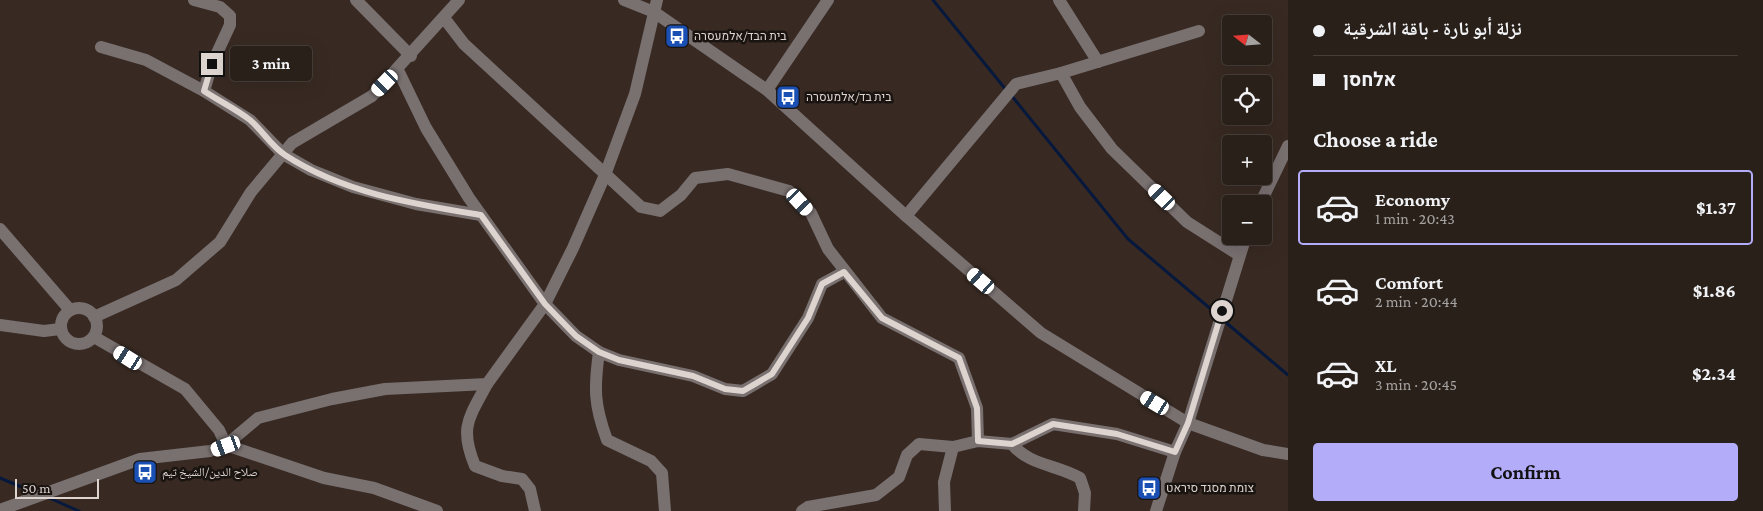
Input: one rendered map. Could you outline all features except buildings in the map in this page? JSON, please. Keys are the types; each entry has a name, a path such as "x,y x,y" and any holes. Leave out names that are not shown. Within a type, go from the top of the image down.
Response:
{"street":[{"path":"194,0 220,7 230,16 230,25 212,64 204,91"},
{"path":"356,0 411,56"},
{"path":"94,317 176,280 220,242 251,192 292,142 372,96 411,56 459,0"},
{"path":"624,0 656,6 767,90 906,216 1041,333 1188,423 1263,450 1288,454"},
{"path":"767,90 828,0"},
{"path":"1059,0 1098,62"},
{"path":"535,511 530,489 522,479 502,476 475,466 469,450 466,424 487,384 545,304 573,248 636,94 656,6"},
{"path":"444,18 464,44 604,175 641,206 660,211 681,195 695,178 728,174 789,190 811,213 828,249 844,272 882,318 959,358 977,408 978,441"},
{"path":"906,216 1016,84 1061,74 1199,31"},
{"path":"100,47 146,60 204,91 250,120 283,154 311,170 353,187 416,204 481,215"},
{"path":"398,70 426,128 481,215 545,304 576,336 599,352 619,360 684,374 725,389 743,391 772,374 808,318 822,284 844,272"},
{"path":"1061,74 1080,107 1112,148 1187,222 1239,255"},
{"path":"1264,195 1288,146"},
{"path":"0,229 70,310"},
{"path":"1156,511 1175,452 1188,423 1243,245"},
{"path":"84,308 94,317 97,326 94,337 84,344 71,343 62,335 60,329 63,317 70,310 84,308"},
{"path":"0,325 44,331 60,329"},
{"path":"94,337 185,389 219,430 226,446 324,478 374,488 437,511"},
{"path":"599,352 594,386 597,414 607,440 650,461 662,473 665,511"},
{"path":"0,510 140,459 210,451 226,446 258,418 332,399 385,389 487,384"},
{"path":"802,511 808,507 876,496 899,477 907,455 918,444 953,446 978,441 1012,444 1053,424 1117,434 1175,452"},
{"path":"1012,444 1018,452 1037,462 1066,470 1080,478 1085,493 1084,511"},
{"path":"945,511 944,482 953,446"}],"waterway":[{"path":"933,0 1007,91"},
{"path":"1011,95 1128,239 1219,316"},
{"path":"1223,320 1288,375"},
{"path":"0,478 36,493"},
{"path":"47,497 79,511"}],"place":[{"name":"בית הבד/אלמעסרה","path":"677,36"},
{"name":"בית בד/אלמעסרה","path":"788,97"},
{"name":"صلاح الدين/الشيخ تيم","path":"145,472"},
{"name":"צומת מסגד סיראט","path":"1149,488"}],"route":[{"path":"212,64 204,91 250,120 283,154 311,170 353,187 416,204 481,215 545,304 576,336 599,352 619,360 693,376 725,389 743,391 772,374 808,318 822,284 844,272 882,318 959,358 977,408 978,441 1012,444 1053,424 1117,434 1175,452 1188,423 1222,311"}]}
